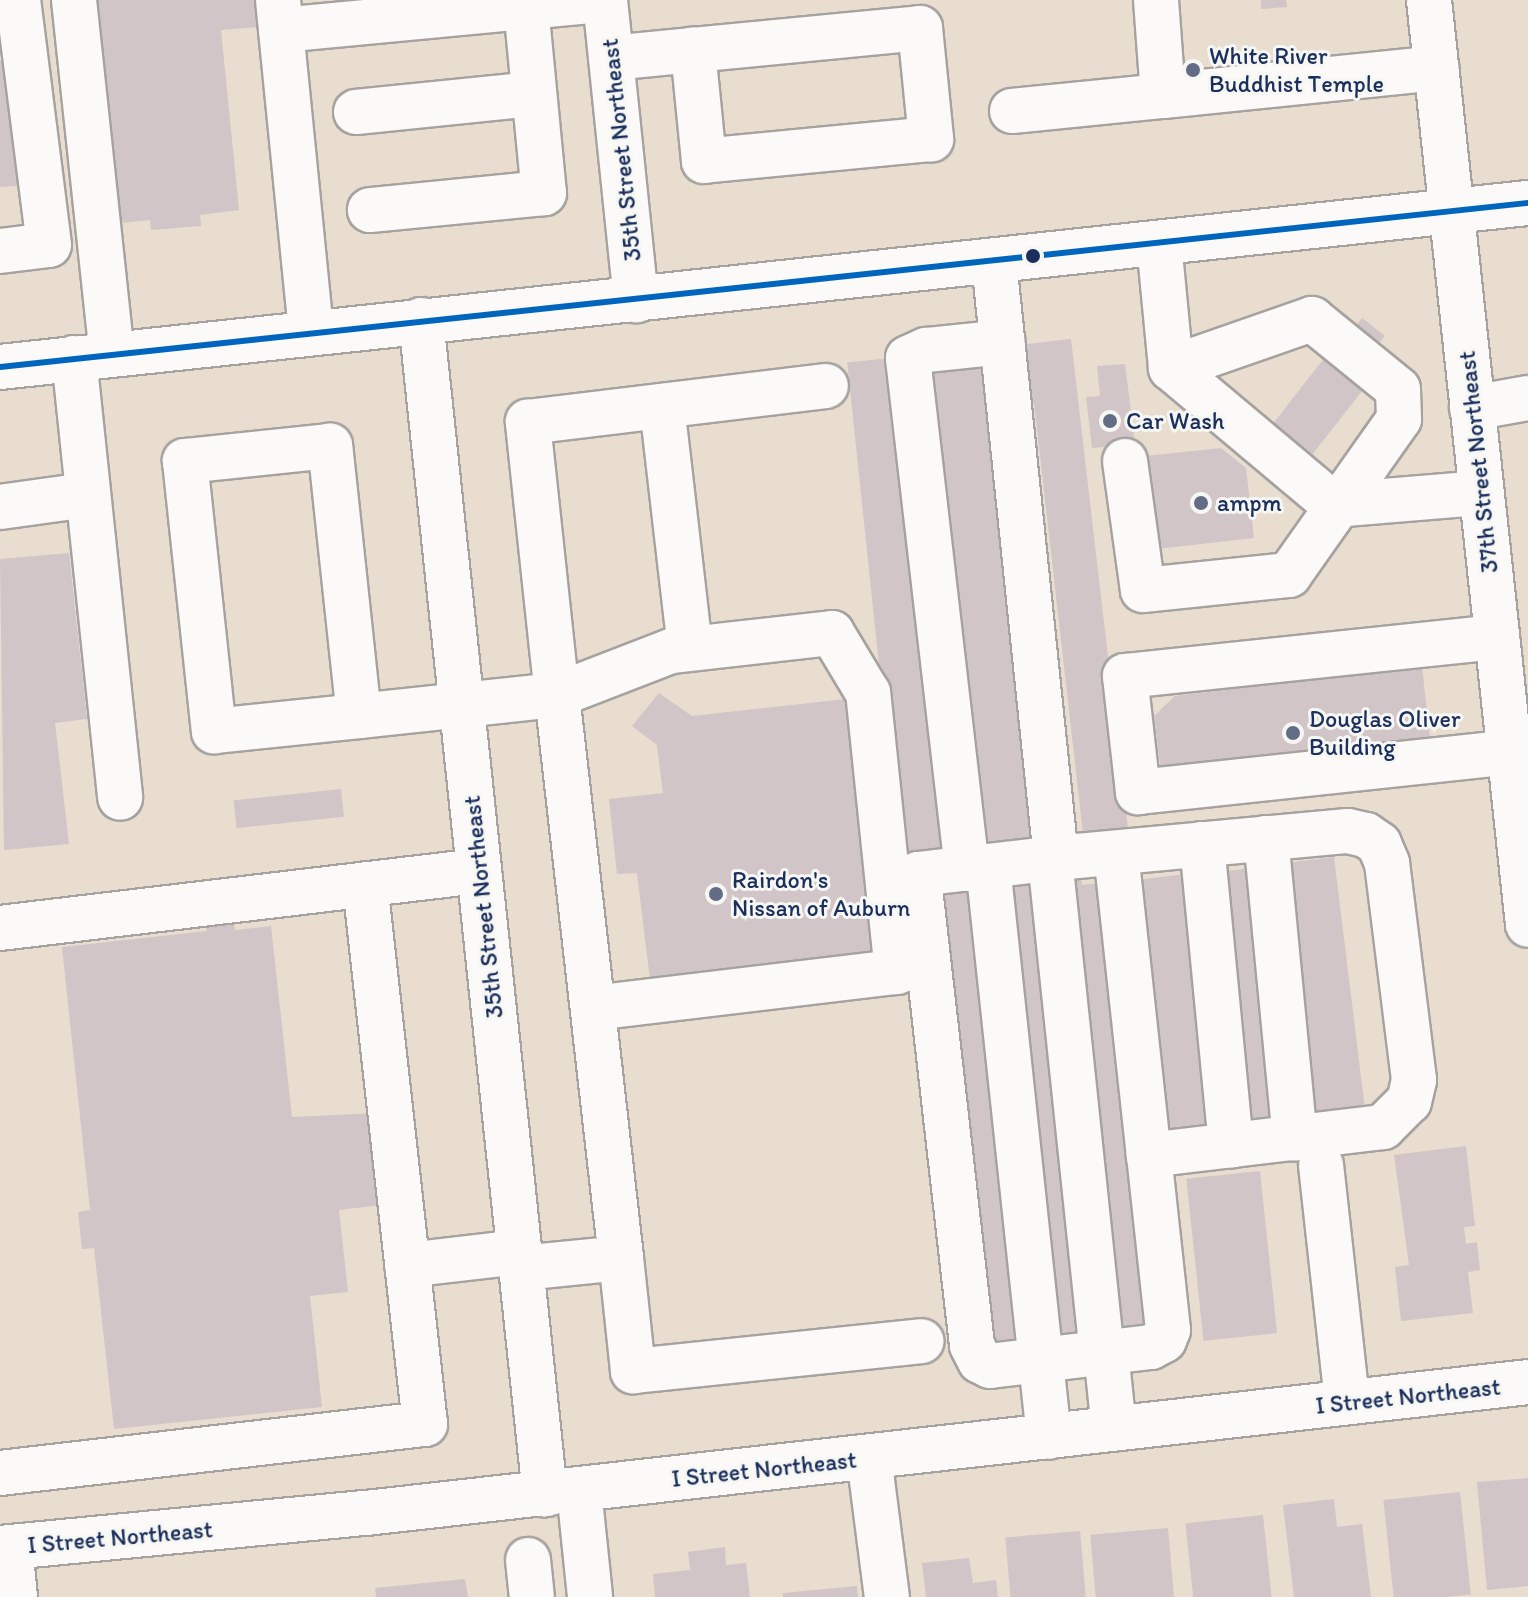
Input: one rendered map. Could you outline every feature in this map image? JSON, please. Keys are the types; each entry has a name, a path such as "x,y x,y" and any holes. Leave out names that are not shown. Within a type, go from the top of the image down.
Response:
{"street":[{"path":"0,251 49,245 18,0"},
{"path":"74,0 93,356 87,495 120,798"},
{"path":"311,332 280,15 603,0"},
{"name":"35th Street Northeast","path":"603,0 636,300"},
{"path":"1156,0 1163,96"},
{"name":"37th Street Northeast","path":"1429,0 1528,925"},
{"path":"370,210 544,193 526,4"},
{"path":"611,58 693,50 920,28 931,139 704,161 693,50"},
{"path":"1012,111 1437,68"},
{"path":"356,112 534,94"},
{"path":"0,367 1528,203"},
{"path":"1159,243 1171,368 1334,505 1481,493"},
{"path":"994,262 1114,1429"},
{"path":"1125,461 1143,590 1289,575 1334,505 1399,419 1398,389 1312,319 1171,368"},
{"name":"35th Street Northeast","path":"421,320 521,1260 562,1492 590,1597"},
{"path":"1003,342 926,350 908,358 1049,1437"},
{"path":"826,386 528,422 633,1371 921,1341"},
{"path":"1472,408 1528,398"},
{"path":"662,406 690,648"},
{"path":"359,716 330,446 185,461 214,731 359,716 557,695 671,651 832,633 868,693 897,972 593,1008"},
{"path":"0,507 87,495"},
{"path":"1497,637 1125,676 1138,792 1510,752"},
{"path":"1116,853 1168,1330 1164,1340 1151,1347 990,1366 980,1361 972,1345 918,874 1053,858 1348,831 1379,844 1387,863 1414,1080 1409,1101 1383,1127 1308,1152 1231,1146 1149,1155"},
{"path":"1266,838 1308,1152 1347,1402"},
{"path":"1202,844 1231,1146"},
{"path":"0,928 479,871"},
{"path":"0,1473 425,1424 365,884"},
{"path":"407,1265 621,1258"},
{"name":"I Street Northeast","path":"5,1548 562,1492 1528,1382"},
{"path":"869,1457 887,1597"},
{"path":"5,1548 15,1597"}],"building":[{"path":"87,0 267,0 270,26 221,30 239,210 200,215 201,226 151,230 150,220 111,224"},
{"path":"1261,0 1286,0 1287,7 1261,9"},
{"path":"13,59 27,185 0,187 0,61"},
{"path":"1362,318 1385,336 1369,356 1347,338"},
{"path":"1071,339 1129,837 1084,842 1034,403 1025,404 1019,345"},
{"path":"1329,352 1368,383 1312,455 1272,424"},
{"path":"891,358 943,856 900,861 847,363"},
{"path":"982,362 1041,844 982,852 922,369"},
{"name":"Car Wash","path":"1125,364 1135,444 1092,448 1086,397 1100,396 1097,366"},
{"name":"ampm","path":"1221,448 1246,468 1254,538 1157,549 1146,456"},
{"path":"69,553 87,719 55,723 69,844 4,850 0,559"},
{"name":"Douglas Oliver Building","path":"1422,666 1431,749 1162,778 1154,716 1175,696"},
{"path":"659,693 692,716 846,699 877,955 650,980 637,873 617,874 609,799 663,793 657,745 632,726"},
{"path":"341,789 344,817 237,828 234,800"},
{"path":"1334,857 1365,1112 1308,1119 1276,864"},
{"path":"1251,868 1282,1120 1246,1124 1215,872"},
{"path":"1186,874 1217,1127 1165,1133 1134,880"},
{"path":"1081,878 1082,885 1100,883 1150,1325 1114,1328 1063,880"},
{"path":"1036,879 1084,1332 1049,1335 1001,883"},
{"path":"973,887 1020,1339 985,1342 937,891"},
{"path":"233,917 235,930 271,926 292,1117 379,1113 389,1204 339,1210 348,1292 310,1296 322,1407 114,1429 94,1248 82,1249 78,1212 90,1210 62,947 207,931 205,920"},
{"path":"1466,1146 1475,1226 1464,1227 1466,1244 1477,1242 1480,1270 1468,1272 1473,1313 1401,1321 1395,1267 1409,1265 1394,1155"},
{"path":"1260,1171 1277,1333 1203,1341 1186,1179"},
{"path":"1528,1478 1528,1586 1487,1590 1477,1482"},
{"path":"1460,1492 1471,1594 1394,1597 1383,1500"},
{"path":"1334,1499 1337,1527 1362,1524 1371,1597 1294,1597 1283,1505"},
{"path":"1263,1515 1272,1597 1193,1597 1185,1523"},
{"path":"1168,1528 1174,1597 1096,1597 1090,1535"},
{"path":"1080,1531 1086,1597 1010,1597 1005,1538"},
{"path":"725,1547 726,1565 746,1563 750,1597 655,1597 653,1574 690,1570 688,1552"},
{"path":"969,1558 973,1583 996,1580 998,1597 926,1597 922,1563"},
{"path":"465,1579 468,1597 376,1597 375,1588"},
{"path":"857,1586 858,1597 783,1597 783,1593"}],"transit line":[{"path":"0,367 1528,203"}],"place":[{"name":"White River Buddhist Temple","path":"1193,70"},
{"name":"Car Wash","path":"1110,421"},
{"name":"ampm","path":"1201,503"},
{"name":"Douglas Oliver Building","path":"1293,733"},
{"name":"Rairdon's Nissan of Auburn","path":"716,894"}]}
